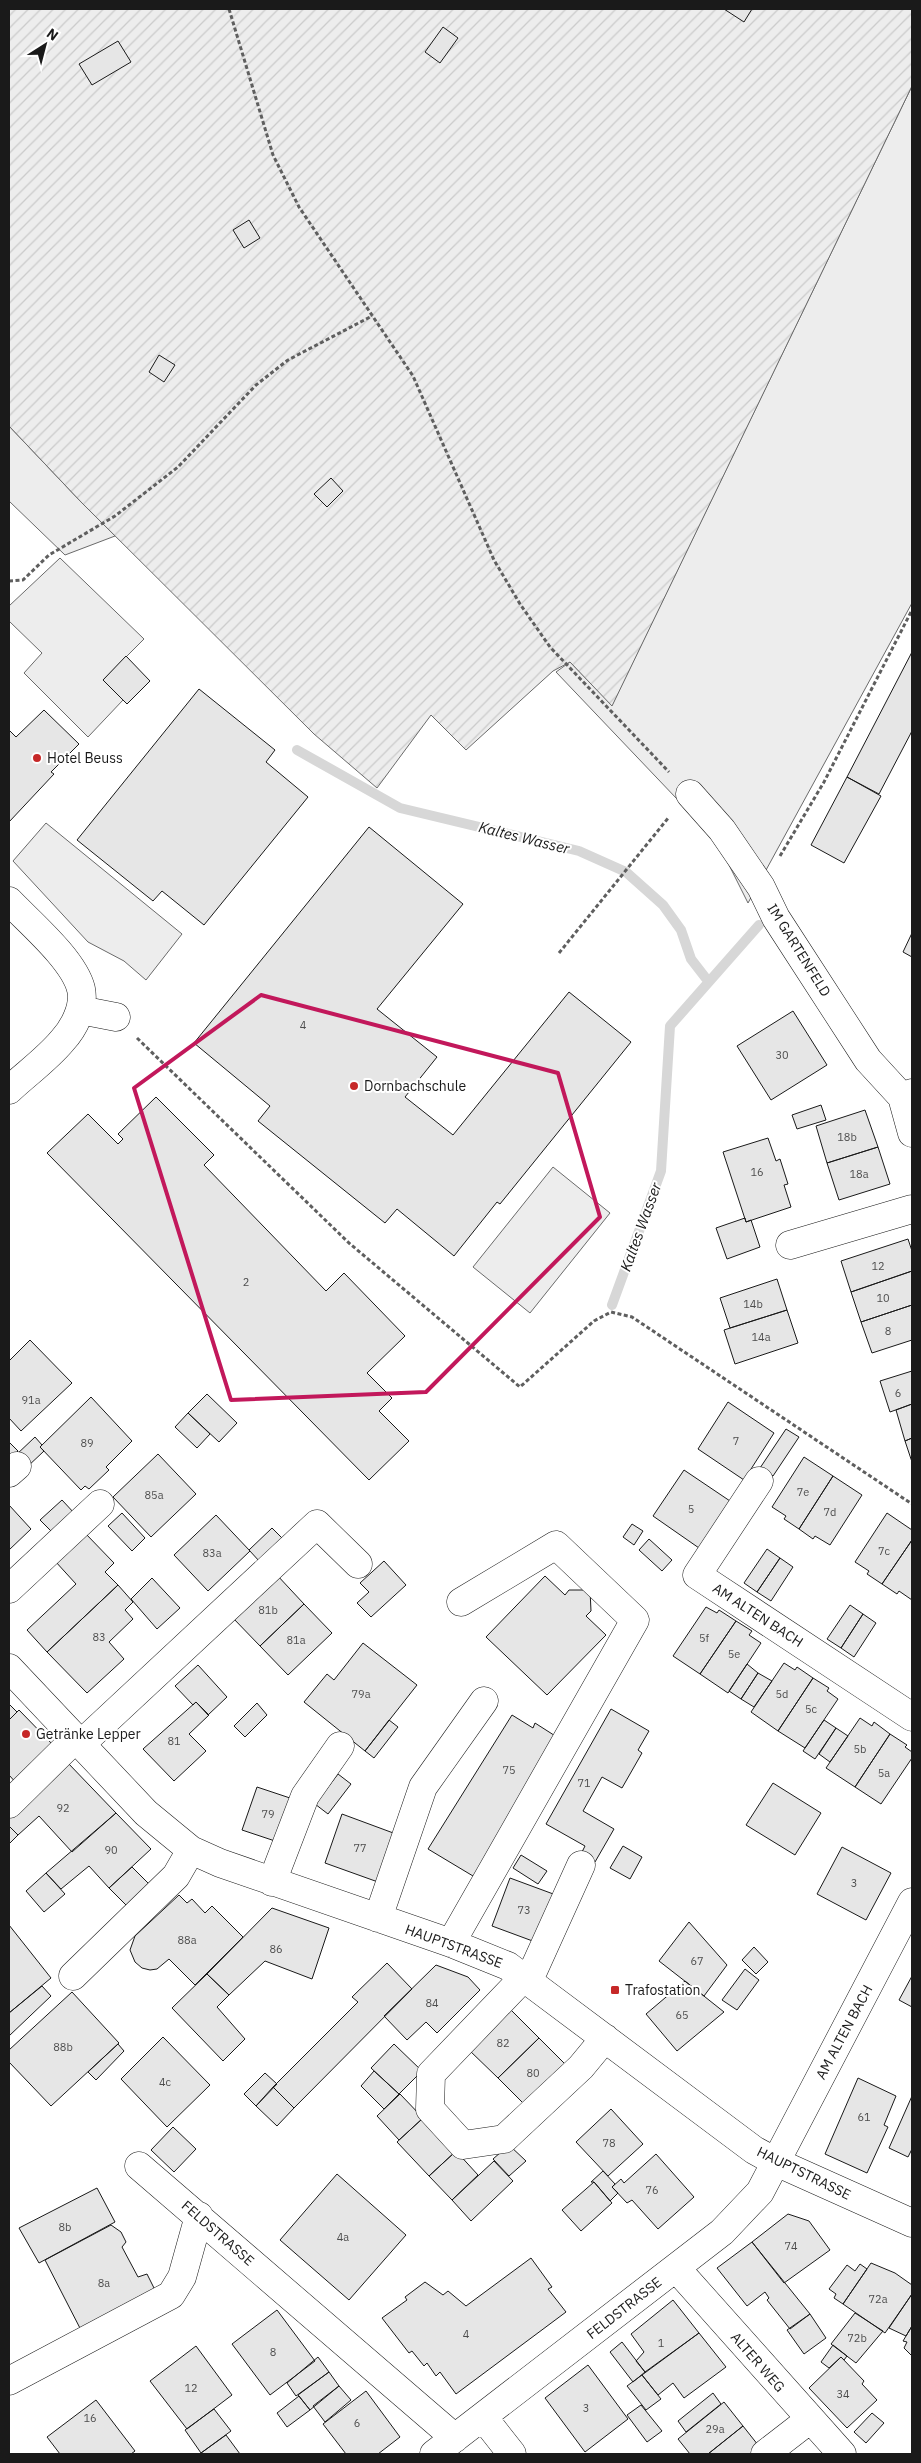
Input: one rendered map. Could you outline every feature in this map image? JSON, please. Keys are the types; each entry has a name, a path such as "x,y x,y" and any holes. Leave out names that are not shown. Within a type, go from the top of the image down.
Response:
{"street":[{"name":"IM GARTENFELD","path":"690,794 722,830 761,887 776,918 868,1060 907,1095"},
{"path":"9,901 67,962 80,989 80,1010 72,1029 62,1042 9,1090"},
{"path":"80,1010 116,1018"},
{"path":"907,1095 912,1134"},
{"path":"790,1245 912,1209"},
{"name":"AM ALTEN BACH","path":"758,1481 698,1575 912,1717"},
{"path":"9,1589 100,1504"},
{"path":"9,1804 317,1524 358,1564"},
{"path":"451,1943 635,1620 556,1545 461,1602"},
{"name":"HAUPTSTRASSE","path":"9,1668 146,1813 191,1850 272,1882 486,1956 527,1978 729,2131 776,2162 912,2223"},
{"path":"378,1918 423,1787 484,1701"},
{"path":"272,1882 305,1796 340,1746"},
{"path":"73,1976 176,1876 191,1850"},
{"path":"581,1865 527,1978 431,2074 430,2108 463,2145 504,2139 581,2067 606,2038"},
{"name":"AM ALTEN BACH","path":"776,2162 912,1902"},
{"name":"FELDSTRASSE","path":"139,2166 199,2216 445,2446 722,2232 760,2192 776,2162"},
{"path":"9,2381 171,2295 182,2277 199,2216"},
{"name":"ALTER WEG","path":"676,2268 809,2420 842,2454"},
{"path":"483,2417 512,2454"},
{"path":"766,2454 809,2420"}],"path":[{"path":"229,9 273,155 299,207 413,376 494,560 520,604 550,647 690,794 559,953"},
{"path":"9,581 23,580 49,555 115,516 178,467 256,385 288,360 372,316"},
{"path":"761,887 824,782 912,610"},
{"path":"116,1018 349,1243 520,1387 594,1321 611,1312 632,1317 912,1504"}],"highlighted area":[{"path":"261,995 558,1073 600,1217 426,1392 231,1400 134,1088"}],"shaded area":[{"path":"9,9 912,9 912,86 612,706 570,662 553,671 466,750 431,715 377,788 314,734 82,503 9,426"},
{"path":"912,86 912,603 748,903 717,841 556,672 570,662 612,705"},
{"path":"9,426 115,536 65,555 9,501"},
{"path":"60,558 144,639 103,680 123,700 88,737 24,673 42,653 9,621 9,606"},
{"path":"46,823 182,934 146,980 124,961 88,942 13,861"},
{"path":"553,1167 610,1213 530,1313 473,1267"}],"building":[{"path":"724,9 752,9 744,22"},
{"path":"443,27 458,38 440,63 425,52"},
{"path":"118,41 131,62 92,85 79,64"},
{"path":"249,220 260,238 244,248 233,230"},
{"path":"159,355 175,365 164,382 149,372"},
{"path":"331,478 343,491 327,507 314,494"},
{"path":"912,652 912,731 879,794 847,777"},
{"path":"126,656 150,681 127,704 103,680"},
{"path":"199,689 275,750 266,762 308,797 204,925 162,891 153,901 77,840"},
{"name":"Hotel Beuss","path":"44,710 79,744 51,772 54,774 9,822 9,730 16,737"},
{"path":"847,777 881,796 844,863 811,845"},
{"name":"Dornbachschule","path":"369,827 463,904 377,1009 437,1057 405,1097 453,1135 569,992 631,1042 500,1204 497,1202 454,1256 397,1209 385,1223 258,1121 270,1106 194,1043"},
{"path":"912,933 912,957 903,952"},
{"path":"793,1011 827,1065 771,1100 737,1046"},
{"path":"156,1097 214,1155 204,1165 326,1291 344,1273 405,1336 367,1373 392,1398 379,1411 409,1441 369,1480 47,1153 88,1114 118,1144 123,1139 118,1134"},
{"path":"821,1105 826,1120 797,1129 792,1115"},
{"path":"865,1110 878,1147 827,1163 816,1126"},
{"path":"768,1138 776,1161 780,1159 788,1184 784,1185 791,1207 746,1222 723,1152"},
{"path":"878,1147 890,1184 839,1200 827,1163"},
{"path":"745,1218 746,1222 751,1220 760,1247 727,1259 716,1228"},
{"path":"908,1239 912,1251 912,1271 851,1292 841,1261"},
{"path":"912,1271 912,1305 861,1322 851,1292"},
{"path":"777,1279 787,1310 730,1328 720,1298"},
{"path":"912,1305 912,1340 872,1353 861,1322"},
{"path":"787,1310 798,1343 735,1364 724,1330"},
{"path":"30,1340 72,1383 21,1431 9,1418 9,1361"},
{"path":"912,1371 912,1404 890,1412 880,1381"},
{"path":"207,1394 237,1423 219,1442 188,1413"},
{"path":"91,1397 132,1441 106,1467 109,1470 89,1489 85,1486 81,1490 40,1447"},
{"path":"728,1402 774,1433 744,1480 698,1449"},
{"path":"912,1404 912,1438 905,1441 896,1410"},
{"path":"188,1413 210,1434 197,1448 175,1427"},
{"path":"786,1429 799,1437 773,1476 760,1468"},
{"path":"35,1437 42,1445 40,1447 44,1451 26,1468 15,1456"},
{"path":"912,1438 912,1462 905,1441"},
{"path":"9,1442 18,1451 9,1461"},
{"path":"158,1454 196,1494 151,1537 113,1497"},
{"path":"804,1457 833,1476 799,1529 784,1519 786,1516 772,1507"},
{"path":"684,1470 730,1501 699,1548 653,1516"},
{"path":"833,1476 862,1495 830,1545 815,1536 813,1539 799,1529"},
{"path":"62,1500 75,1514 54,1534 40,1520"},
{"path":"9,1505 31,1529 9,1550"},
{"path":"122,1513 145,1538 132,1551 108,1526"},
{"path":"887,1513 912,1530 912,1540 882,1584 867,1574 869,1571 855,1562"},
{"path":"216,1515 250,1551 208,1591 174,1555"},
{"path":"632,1524 643,1531 634,1545 623,1537"},
{"path":"272,1528 283,1539 260,1562 249,1550"},
{"path":"85,1533 114,1563 105,1572 118,1585 47,1652 27,1630 76,1584 55,1561"},
{"path":"649,1539 672,1560 662,1571 639,1550"},
{"path":"912,1540 912,1600 899,1591 897,1594 882,1584"},
{"path":"767,1549 780,1558 757,1592 744,1583"},
{"path":"780,1558 793,1567 771,1601 757,1592"},
{"path":"384,1561 406,1585 371,1617 357,1603 369,1592 360,1583"},
{"path":"276,1574 304,1604 260,1646 232,1617"},
{"path":"545,1576 565,1595 569,1590 590,1590 591,1611 586,1616 606,1635 547,1695 486,1637"},
{"path":"152,1578 180,1608 157,1629 131,1599"},
{"path":"118,1585 133,1602 125,1610 133,1619 109,1642 124,1659 87,1693 47,1652"},
{"path":"304,1604 332,1633 288,1675 260,1646"},
{"path":"850,1605 863,1614 841,1648 827,1639"},
{"path":"706,1607 717,1613 719,1610 736,1621 700,1674 673,1656"},
{"path":"863,1614 876,1623 854,1657 841,1648"},
{"path":"736,1621 752,1631 749,1635 761,1643 728,1693 700,1674"},
{"path":"363,1643 417,1685 365,1751 304,1702 327,1674 334,1680"},
{"path":"784,1663 795,1670 797,1667 813,1678 778,1731 751,1712"},
{"path":"747,1664 758,1673 741,1699 729,1691"},
{"path":"198,1665 227,1697 208,1715 196,1702 193,1705 175,1686"},
{"path":"758,1673 772,1681 754,1707 741,1699"},
{"path":"813,1678 829,1688 827,1691 838,1699 805,1748 778,1731"},
{"path":"196,1702 209,1715 189,1734 206,1751 174,1781 143,1749"},
{"path":"257,1703 267,1715 245,1737 234,1726"},
{"path":"9,1704 17,1712 9,1720"},
{"path":"611,1709 649,1731 638,1750 642,1753 622,1788 602,1777 583,1811 614,1829 595,1862 581,1854 585,1846 546,1824"},
{"name":"Getränke Lepper","path":"19,1710 56,1748 18,1785 9,1775 9,1720"},
{"path":"512,1715 533,1728 535,1723 560,1739 478,1879 428,1849"},
{"path":"860,1718 872,1726 874,1722 890,1734 855,1787 826,1768"},
{"path":"389,1720 398,1727 374,1758 365,1751"},
{"path":"824,1720 836,1728 815,1759 803,1751"},
{"path":"836,1728 848,1736 830,1762 819,1754"},
{"path":"890,1734 907,1745 905,1747 912,1752 912,1758 881,1804 855,1787"},
{"path":"67,1762 116,1813 72,1852 39,1816 18,1835 9,1826 9,1816"},
{"path":"338,1774 351,1784 328,1814 315,1804"},
{"path":"773,1783 821,1813 795,1855 746,1825"},
{"path":"257,1787 293,1799 278,1842 242,1830"},
{"path":"116,1813 151,1849 109,1888 89,1866 61,1889 46,1873"},
{"path":"342,1814 396,1834 378,1882 325,1863"},
{"path":"9,1826 18,1835 9,1844"},
{"path":"623,1846 642,1857 630,1879 610,1868"},
{"path":"842,1847 891,1873 866,1920 817,1894"},
{"path":"521,1855 547,1871 538,1884 513,1868"},
{"path":"132,1867 151,1886 129,1908 109,1888"},
{"path":"46,1873 65,1894 44,1912 26,1891"},
{"path":"510,1878 556,1895 538,1943 492,1926"},
{"path":"179,1895 187,1903 192,1899 205,1913 212,1906 243,1937 195,1985 169,1959 157,1969 150,1970 142,1968 135,1962 130,1950 135,1936"},
{"path":"272,1908 329,1928 312,1979 265,1961 229,1995 207,1974"},
{"path":"689,1922 727,1965 704,1996 659,1961"},
{"path":"9,1925 51,1978 9,2013"},
{"path":"754,1947 768,1962 756,1974 742,1960"},
{"path":"387,1963 412,1989 294,2108 273,2087 358,2002 352,1997"},
{"path":"436,1965 468,1977 480,1990 437,2033 426,2022 407,2040 384,2016"},
{"path":"745,1969 759,1980 737,2010 722,2000"},
{"path":"207,1974 229,1995 217,2007 245,2039 223,2061 172,2008"},
{"path":"912,1976 912,2007 899,2000"},
{"path":"685,1981 724,2012 677,2051 646,2014"},
{"path":"42,1986 51,1996 9,2036 9,2013"},
{"path":"72,1992 119,2043 51,2106 9,2062 9,2050"},
{"path":"509,2008 539,2038 498,2078 468,2049"},
{"path":"163,2037 210,2085 167,2127 121,2079"},
{"path":"539,2038 569,2068 528,2108 498,2078"},
{"path":"118,2044 124,2051 96,2080 88,2072"},
{"path":"394,2044 422,2071 399,2094 371,2068"},
{"path":"374,2071 399,2094 384,2109 361,2086"},
{"path":"265,2073 277,2084 256,2106 244,2094"},
{"path":"858,2078 896,2096 884,2125 888,2127 867,2173 825,2154"},
{"path":"273,2087 294,2108 277,2126 256,2106"},
{"path":"400,2094 423,2118 399,2140 377,2116"},
{"path":"912,2096 912,2149 908,2157 889,2148"},
{"path":"611,2109 643,2144 608,2176 576,2142"},
{"path":"422,2119 454,2153 429,2176 397,2142"},
{"path":"173,2127 196,2149 174,2172 151,2150"},
{"path":"509,2145 526,2161 509,2176 493,2159"},
{"path":"456,2151 478,2175 452,2200 429,2176"},
{"path":"656,2154 694,2197 658,2229 632,2200 627,2203 612,2187 621,2179 624,2183"},
{"path":"494,2161 513,2181 471,2221 452,2200"},
{"path":"603,2171 615,2184 612,2187 618,2193 610,2201 594,2182 591,2182"},
{"path":"337,2174 406,2235 349,2300 280,2240"},
{"path":"594,2182 612,2203 581,2231 562,2210"},
{"path":"97,2188 115,2222 39,2263 19,2228"},
{"path":"788,2214 809,2221 830,2250 784,2283 752,2242"},
{"path":"111,2225 121,2232 126,2242 122,2247 138,2277 147,2274 154,2288 149,2299 83,2334 45,2260"},
{"path":"752,2242 810,2314 790,2329 767,2300 769,2298 765,2292 747,2306 717,2268"},
{"path":"531,2258 552,2287 548,2289 566,2312 456,2394 440,2372 436,2376 427,2363 424,2366 412,2351 409,2353 382,2318 407,2300 405,2297 425,2282 443,2295 448,2291 466,2306"},
{"path":"871,2263 895,2273 912,2285 912,2294 885,2333 843,2304"},
{"path":"860,2264 867,2269 843,2304 834,2298 836,2294 829,2289 847,2265 855,2271"},
{"path":"912,2294 912,2326 906,2336 889,2328"},
{"path":"673,2300 699,2333 645,2372 636,2361 644,2352 631,2334"},
{"path":"277,2310 315,2361 270,2395 232,2344"},
{"path":"855,2313 883,2331 856,2363 831,2344"},
{"path":"810,2314 826,2338 804,2354 787,2330"},
{"path":"912,2326 912,2356 904,2348 907,2342 903,2341"},
{"path":"699,2333 726,2367 684,2398 673,2383 658,2395 642,2375"},
{"path":"622,2342 645,2372 633,2382 610,2352"},
{"path":"833,2345 847,2356 844,2360 841,2357 829,2368 821,2362"},
{"path":"196,2346 232,2395 187,2429 150,2381"},
{"path":"318,2357 329,2372 296,2396 287,2383"},
{"path":"841,2357 864,2381 862,2384 877,2400 847,2428 809,2388"},
{"path":"588,2365 628,2419 585,2452 545,2398"},
{"path":"329,2372 339,2386 310,2410 298,2395"},
{"path":"642,2375 661,2399 646,2410 627,2386"},
{"path":"339,2386 351,2400 325,2422 313,2406"},
{"path":"366,2391 400,2437 378,2454 346,2454 323,2424"},
{"path":"713,2393 721,2404 686,2432 678,2421"},
{"path":"299,2396 310,2410 287,2427 277,2413"},
{"path":"96,2400 135,2451 131,2454 60,2454 47,2437"},
{"path":"724,2402 743,2426 708,2454 690,2454 678,2439"},
{"path":"641,2405 662,2431 647,2442 627,2415"},
{"path":"214,2409 231,2431 201,2453 185,2430"},
{"path":"872,2413 884,2423 866,2443 854,2432"},
{"path":"743,2426 762,2450 757,2454 708,2454"},
{"path":"226,2435 240,2454 201,2453"}],"waterway":[{"name":"Kaltes Wasser","path":"297,750 400,808 579,851 626,872 663,905 681,930 691,959 708,981"},
{"name":"Kaltes Wasser","path":"612,1305 661,1171 670,1026 759,925"}],"place":[{"name":"Hotel Beuss","path":"37,758"},
{"name":"Dornbachschule","path":"354,1086"},
{"name":"Getränke Lepper","path":"26,1734"},
{"name":"Trafostation","path":"615,1990"}]}
